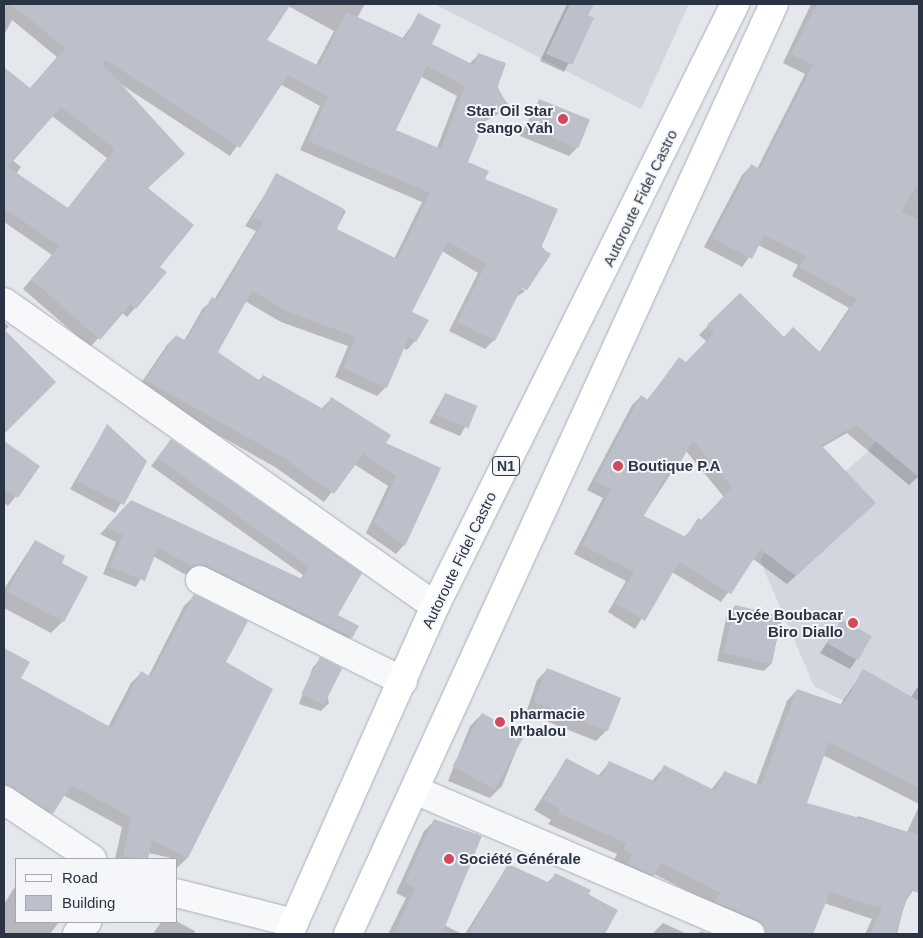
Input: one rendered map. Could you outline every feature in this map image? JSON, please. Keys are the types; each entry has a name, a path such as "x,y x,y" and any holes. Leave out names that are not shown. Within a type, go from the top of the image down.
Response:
{"highway":[{"name":"Autoroute Fidel Castro","path":"292,929 435,606 735,4"},
{"path":"348,934 417,791 774,4"}],"street":[{"path":"4,302 435,606"},
{"path":"200,580 402,681"},
{"path":"417,791 752,934"},
{"path":"4,800 91,858"},
{"path":"178,894 258,924 292,929"},
{"path":"77,934 85,923"}],"shaded area":[{"path":"434,4 689,4 641,109"},
{"name":"Lycée Boubacar Biro Diallo","path":"919,390 919,730 892,725 814,686 760,560 782,529 867,452"}],"building":[{"path":"11,4 291,4 267,40 319,66 347,12 405,39 418,13 441,25 432,44 474,65 478,53 506,63 497,89 511,108 486,117 468,162 489,171 485,179 558,209 541,248 551,254 527,290 522,287 495,341 457,322 486,264 448,241 412,312 429,320 416,342 409,337 387,388 343,368 356,337 290,313 252,291 218,352 260,381 263,375 325,410 331,397 391,435 386,443 441,468 405,546 374,523 396,476 363,454 334,494 284,458 145,380 176,335 186,341 212,297 217,300 263,222 253,217 276,173 344,209 337,229 397,259 430,193 308,141 328,97 288,75 240,148 106,60 103,64 185,154 148,188 194,225 160,267 167,272 136,309 131,304 100,340 31,279 60,246 4,208 4,67 30,88 65,48","holes":["427,66 465,86 441,149 396,130","61,107 115,149 68,208 8,167"]},
{"path":"570,4 594,4 588,15 594,18 572,65 546,54"},
{"path":"817,4 919,4 919,182 901,212 919,220 919,477 856,425 821,445 876,503 796,576 760,549 731,594 679,562 645,621 615,603 634,572 582,545 611,489 595,481 641,395 648,400 679,357 686,362 714,333 707,325 740,293 784,337 793,327 821,353 857,299 799,267 806,256 764,235 752,259 712,238 751,164 760,169 813,65 791,54","holes":["693,441 732,487 702,520 698,518 686,537 644,516 670,468 675,471"]},
{"path":"539,99 590,120 578,148 527,128"},
{"path":"4,329 56,382 4,434"},
{"path":"445,393 477,406 468,428 436,415"},
{"path":"107,424 147,461 124,505 77,481"},
{"path":"171,439 362,573 338,615 359,626 352,638 207,566 192,567 158,547 145,581 110,567 123,535 106,527 131,500 302,579 309,567 157,458"},
{"path":"4,441 40,466 18,498 4,488"},
{"path":"35,540 65,556 62,563 88,577 64,622 7,592"},
{"path":"194,594 248,621 226,662 273,689 188,858 152,840 148,858 123,857 131,817 71,785 53,814 4,785 4,648 30,662 21,678 112,728 141,671 151,677"},
{"path":"735,605 783,617 771,664 723,653"},
{"path":"841,619 872,636 858,660 827,643"},
{"path":"320,657 342,668 324,705 301,694"},
{"path":"547,668 621,698 608,731 534,701"},
{"path":"863,669 919,701 919,788 829,742 807,803 919,835 919,893 910,890 895,934 870,934 882,909 830,892 813,934 766,934 758,920 715,902 720,893 661,863 654,876 627,864 632,854 623,849 626,843 558,813 560,809 543,800 566,758 602,777 609,761 656,782 664,765 716,791 724,771 761,786 797,689 843,705"},
{"path":"482,713 524,736 494,790 452,766"},
{"name":"Société Générale","path":"434,819 482,836 442,934 394,934 415,888 405,883"},
{"path":"508,864 550,883 555,873 591,890 588,895 618,910 605,934 468,934"}],"place":[{"name":"Star Oil Star Sango Yah","path":"563,119"},
{"name":"Boutique P.A","path":"618,466"},
{"name":"Lycée Boubacar Biro Diallo","path":"853,623"},
{"name":"pharmacie M'balou","path":"500,722"},
{"name":"Société Générale","path":"449,859"}]}
